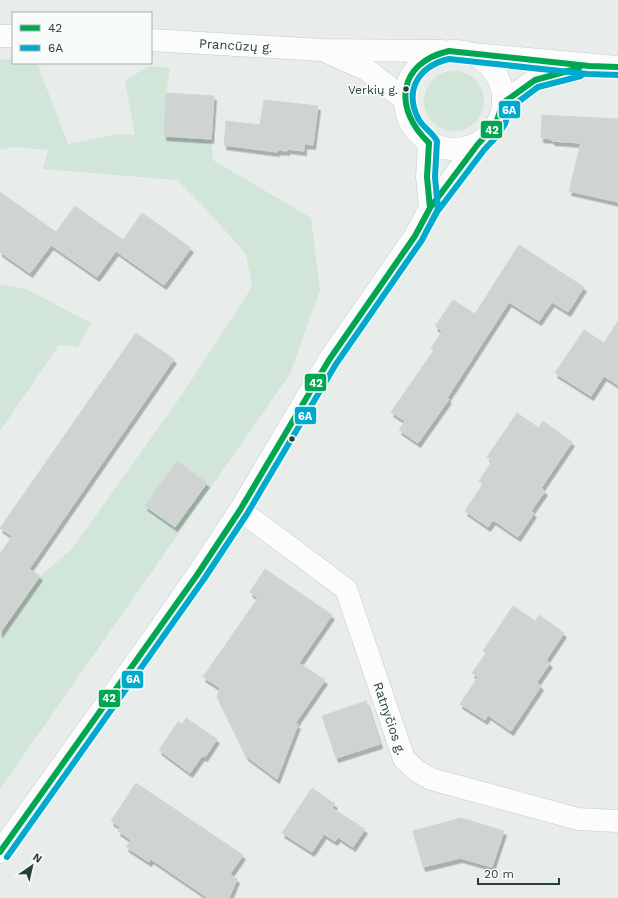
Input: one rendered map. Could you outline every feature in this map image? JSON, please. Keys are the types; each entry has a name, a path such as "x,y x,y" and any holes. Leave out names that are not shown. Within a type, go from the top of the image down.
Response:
{"street":[{"path":"0,36 12,36"},
{"name":"Prancūzų g.","path":"152,40 321,50 449,51"},
{"name":"Prancūzų g.","path":"321,50 367,70 404,99"},
{"path":"478,144 453,150 441,148 429,143 419,135 411,124 406,112 404,99 407,84 423,61 435,54 449,51 589,66 618,67"},
{"path":"0,852 154,637 240,510 329,360 415,236 430,208 478,144 496,127 504,103 499,79 483,60 473,54"},
{"path":"504,103 535,80 589,66"},
{"path":"429,143 427,177 430,208"},
{"name":"Ratnyčios g.","path":"240,510 346,589 404,759 417,771 431,779 578,819 618,821"}],"green space":[{"path":"0,59 12,60 12,64 37,64 68,144 118,134 135,135 125,81 148,66 170,68 166,93 164,136 211,139 213,160 311,218 320,290 290,374 0,789 0,633 40,576 72,549 183,393 252,287 246,254 205,208 177,180 43,169 48,150 14,147 0,150"},
{"path":"454,71 471,76 479,84 484,101 479,118 471,126 454,131 437,126 429,118 424,101 429,84 437,76"},
{"path":"0,284 26,289 91,323 78,347 59,345 0,431"}],"building":[{"path":"166,93 214,96 211,139 164,136"},
{"path":"264,100 318,106 313,145 304,144 304,151 287,149 287,151 278,150 277,152 224,145 226,121 260,125"},
{"path":"542,115 618,119 618,202 569,191 581,143 552,141 552,139 541,138"},
{"path":"0,192 56,232 75,206 123,240 142,213 191,248 164,285 116,251 97,277 51,245 30,273 0,252"},
{"path":"519,245 584,287 568,312 552,302 539,321 509,302 447,398 449,399 418,443 399,430 405,421 391,412 434,350 431,348 442,331 435,326 453,300 475,314"},
{"path":"618,321 618,385 604,376 591,396 555,373 584,330 604,343"},
{"path":"136,333 174,359 29,569 40,576 0,633 0,554 12,536 0,528"},
{"path":"517,413 539,428 543,421 572,442 541,488 545,491 531,511 534,513 518,537 493,520 488,527 465,511 483,484 479,481 492,461 487,457"},
{"path":"177,461 207,483 175,527 145,506"},
{"path":"265,569 332,615 299,663 325,680 294,725 298,724 277,779 246,756 217,697 220,688 203,677 258,598 250,592"},
{"path":"513,606 535,621 539,615 564,633 546,660 550,663 537,682 541,686 511,731 488,715 485,720 460,704 478,677 472,673 486,653 483,651"},
{"path":"366,701 380,744 336,758 322,716"},
{"path":"186,718 217,739 205,757 202,756 190,773 159,750 178,722 182,724"},
{"path":"136,783 243,855 230,874 237,879 229,898 208,898 151,859 149,862 126,847 131,840 118,831 120,827 111,821"},
{"path":"312,788 335,804 332,808 365,829 353,847 338,837 335,841 324,834 312,852 282,833"},
{"path":"461,818 504,831 492,867 460,858 423,867 413,831"}],"transit line":[{"name":"42","path":"0,852 197,575 240,510 329,360 415,236 430,208 427,177 429,143 417,130 410,116 406,102 406,89 410,76 419,66 432,57 449,51 589,66 618,67"},
{"name":"6A","path":"7,857 204,579 247,514 336,364 422,240 438,209 435,177 437,141 423,126 414,109 414,89 422,73 438,62 449,59 588,74 618,75"},
{"name":"42","path":"423,221 430,208 478,144 495,126 503,103 535,80 579,68"},
{"name":"6A","path":"430,225 437,212 484,150 498,135 505,124 510,108 538,87 581,76"}],"place":[{"name":"Verkių g.","path":"406,89"}]}
